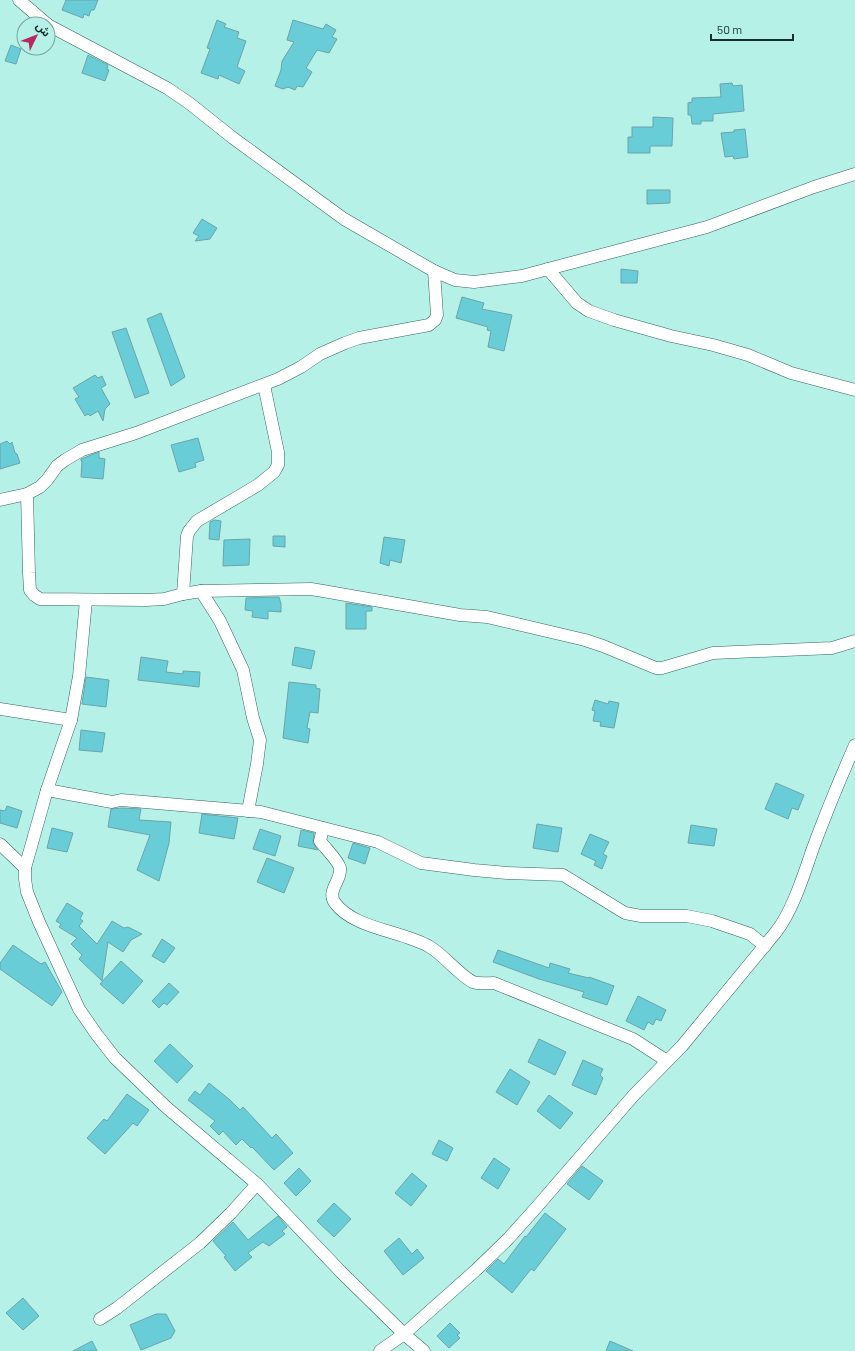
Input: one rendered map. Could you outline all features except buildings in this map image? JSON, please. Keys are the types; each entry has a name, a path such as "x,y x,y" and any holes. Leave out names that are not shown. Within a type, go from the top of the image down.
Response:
{"street":[{"path":"19,0 37,16"},
{"path":"56,30 167,88 344,219 434,271 455,280 474,282 522,276 707,226 814,187 855,174"},
{"path":"548,269 577,303 588,311 671,336 713,345 748,355 790,373 855,390"},
{"path":"0,500 27,494 40,487 57,466 82,450 136,433 264,385 289,374 320,354 358,338 429,325 435,320 437,315 434,271"},
{"path":"183,594 187,536 192,525 204,516 258,485 274,472 278,466 278,452 264,385"},
{"path":"27,494 30,590 40,599 156,600 201,591 311,589 460,615 487,618 593,642 656,668 662,668 713,653 832,648 855,641"},
{"path":"201,591 220,621 243,670 253,718 260,740 248,811"},
{"path":"86,600 79,676 72,720 47,790 25,868 27,892 39,922 80,1009 97,1035 115,1058 166,1107 257,1184 341,1272 404,1334 424,1351"},
{"path":"0,709 72,720"},
{"path":"380,1351 404,1334 476,1270 508,1239 632,1096 682,1046 782,925 787,916 855,745"},
{"path":"47,790 112,802 121,800 248,811 275,815 378,842 422,863 506,873 563,875 625,913 641,916 687,916 712,921 750,934 765,946"},
{"path":"323,828 320,841 337,862 340,869 332,896 334,901 347,914 358,920 430,947 472,982 494,983 633,1039 667,1061"},
{"path":"0,844 25,868"},
{"path":"100,1319 117,1308 200,1243 231,1213 257,1184"}]}
